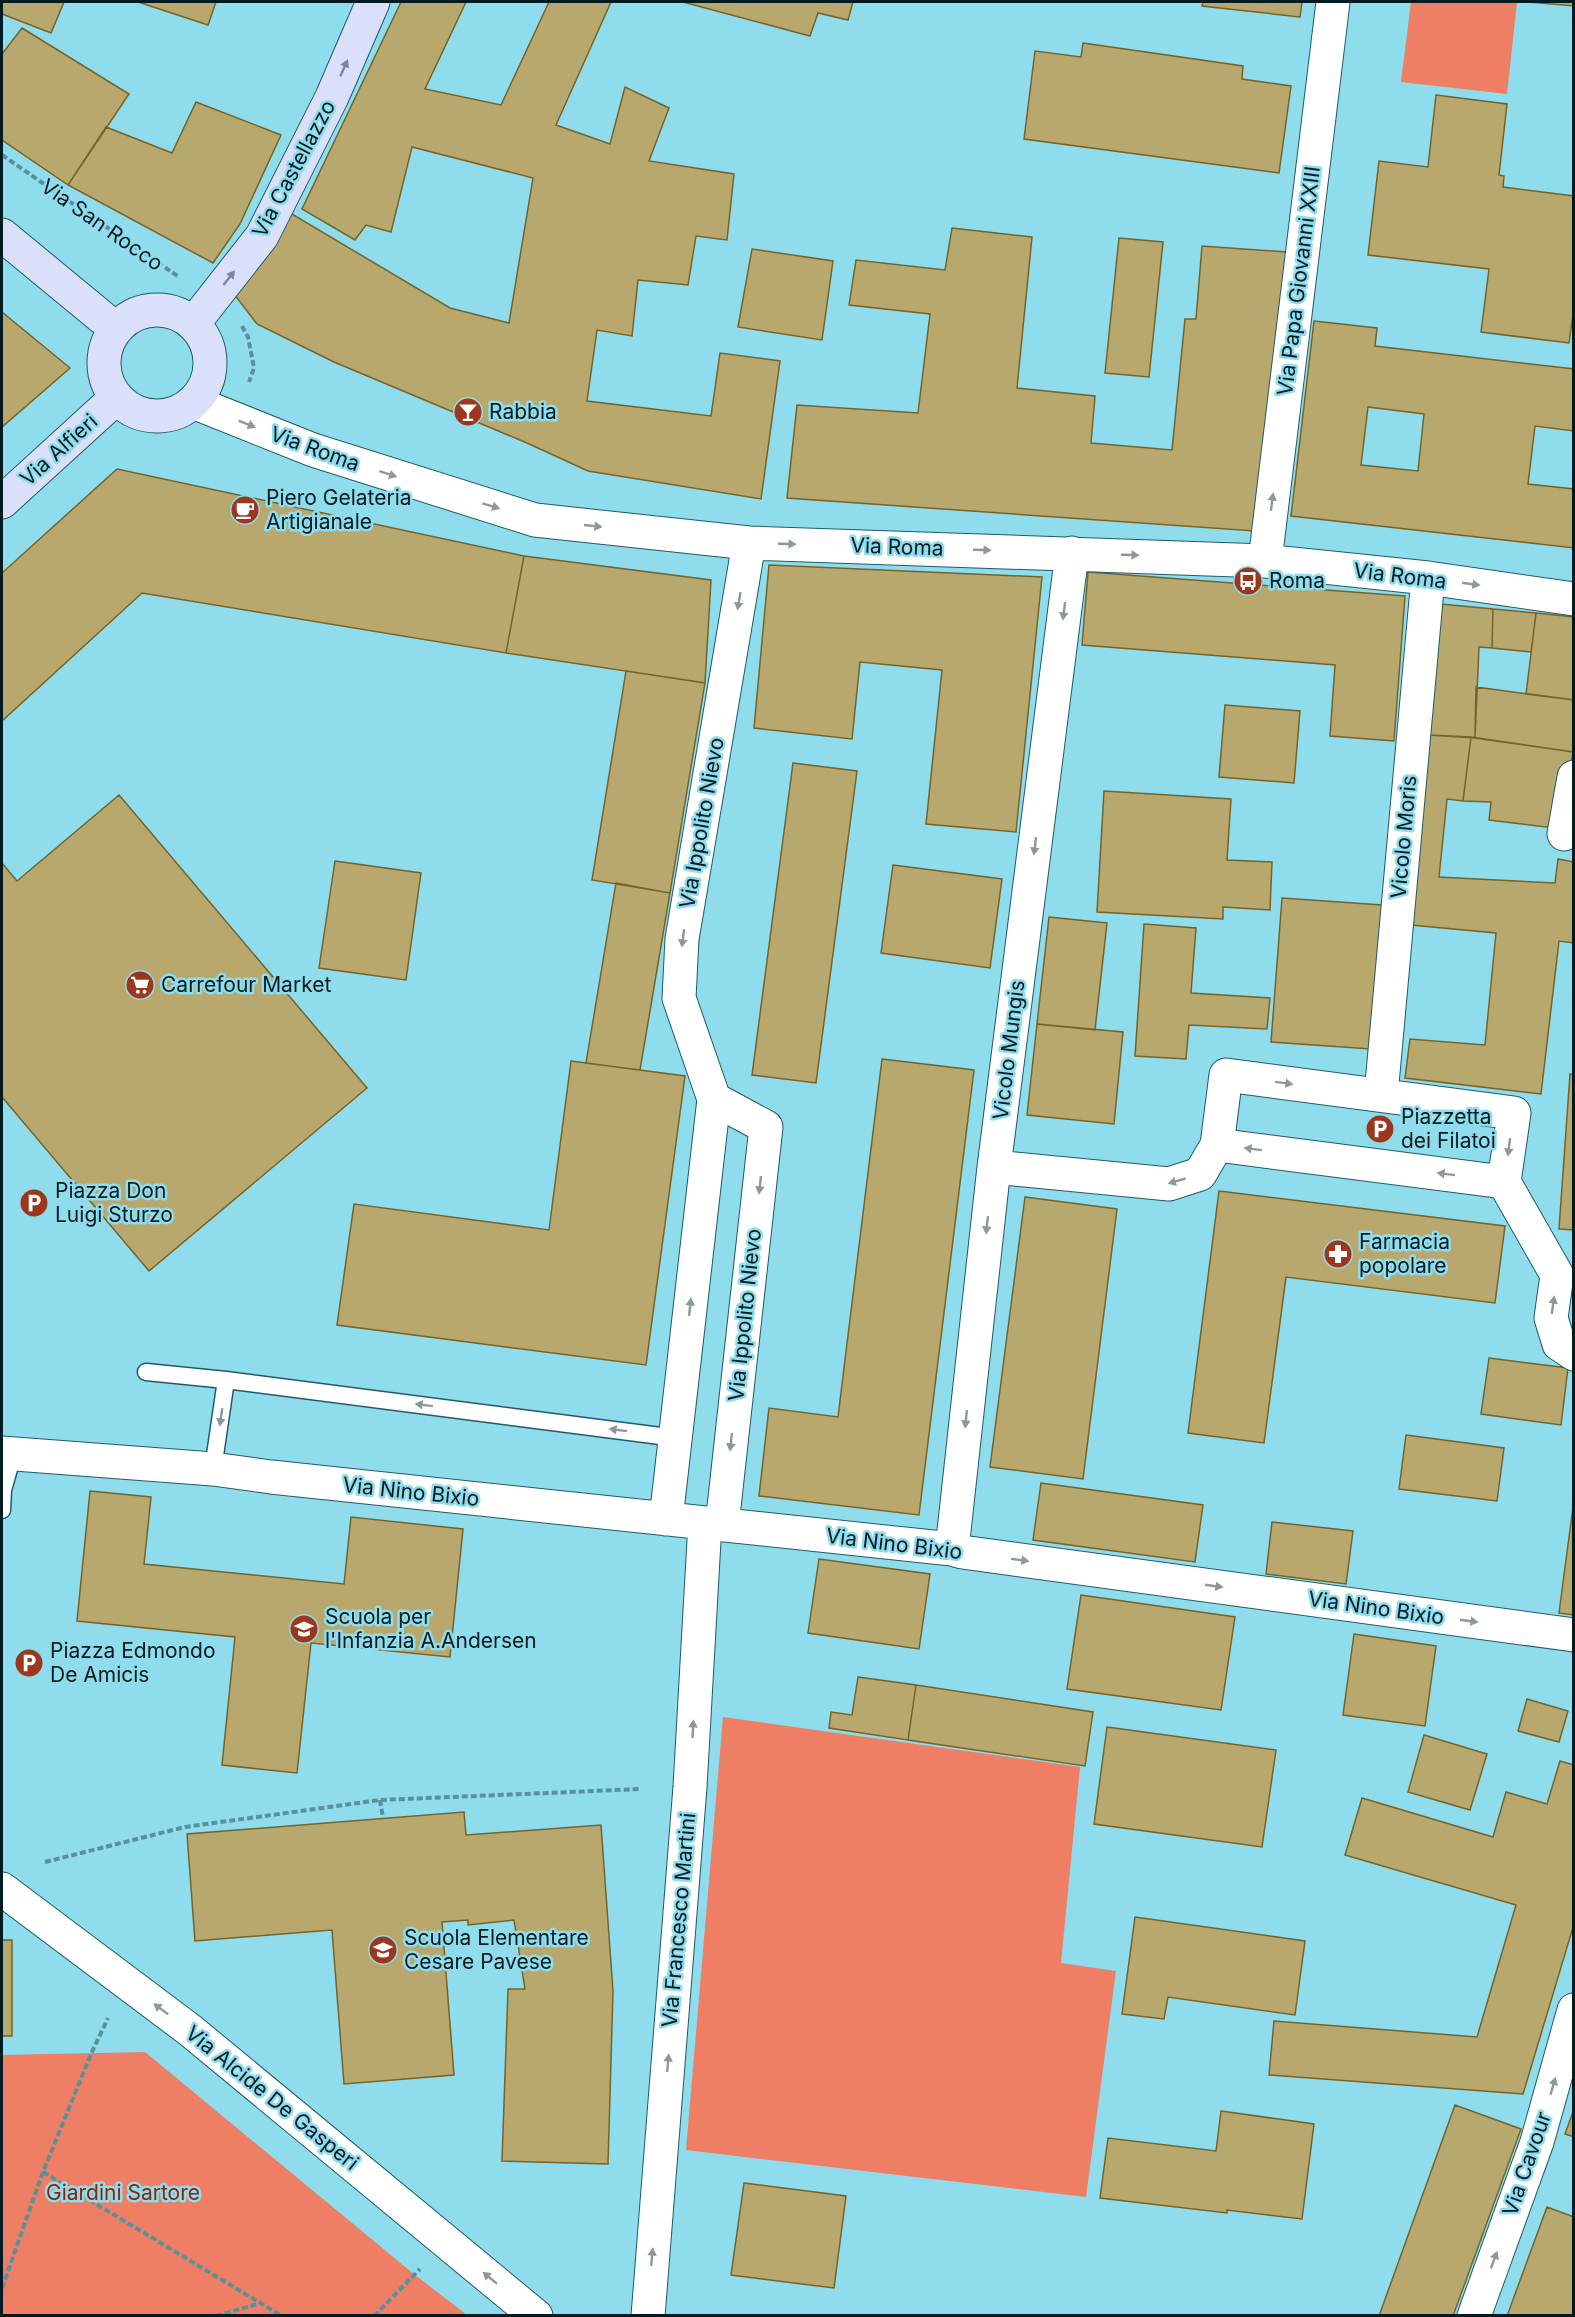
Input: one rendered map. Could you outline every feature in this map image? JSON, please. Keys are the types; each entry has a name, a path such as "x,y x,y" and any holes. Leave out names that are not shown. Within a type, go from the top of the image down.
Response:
{"street":[{"name":"Via Castellazzo","path":"203,306 262,236 332,97 373,2"},
{"name":"Via Papa Giovanni XXIII","path":"1265,561 1332,2"},
{"path":"2,235 117,328"},
{"path":"203,306 210,366 205,385 193,402 174,413 158,416 134,411 116,398 106,380 104,356 108,342 117,328 138,314 159,310 178,315 203,306"},
{"name":"Via Alfieri","path":"2,502 116,398"},
{"name":"Via Roma","path":"193,402 313,450 535,520 749,543 1265,561 1428,578 1574,599"},
{"name":"Via Ippolito Nievo","path":"666,1519 714,1099 679,998 682,939 749,543"},
{"name":"Vicolo Mungis","path":"957,1551 994,1167 1072,553"},
{"name":"Vicolo Moris","path":"1381,1095 1428,578"},
{"path":"1564,834 1574,777"},
{"path":"994,1167 1169,1184 1200,1174 1217,1144 1226,1075 1514,1113 1504,1182 1557,1275 1551,1318 1558,1344 1574,1354"},
{"name":"Via Ippolito Nievo","path":"713,1524 766,1127 714,1099"},
{"path":"1217,1144 1504,1182"},
{"name":"Via Nino Bixio","path":"8,1454 213,1469 271,1478 957,1551 1574,1635"},
{"name":"Via Francesco Martini","path":"648,2316 713,1524"},
{"name":"Via Alcide De Gasperi","path":"2,1889 191,2031 536,2316"},
{"name":"Via Cavour","path":"1474,2316 1537,2142 1574,2010"}],"lane":[{"path":"146,1372 676,1437"},
{"path":"213,1469 226,1380"},
{"path":"2,1510 8,1454"}],"path":[{"name":"Via San Rocco","path":"2,155 203,306"},
{"path":"203,306 234,310 248,337 254,368 236,419"},
{"path":"45,1862 185,1827 380,1800 641,1789"},
{"path":"380,1800 383,1818"},
{"path":"2,2288 44,2172 91,2054 110,2014"},
{"path":"44,2172 282,2316"},
{"path":"374,2316 421,2268"},
{"path":"216,2316 261,2303"}],"green space":[{"path":"1411,2 1517,2 1507,94 1401,82"},
{"path":"723,1717 1080,1767 1061,1963 1116,1971 1086,2197 686,2150"},
{"name":"Giardini Sartore","path":"145,2052 415,2275 467,2315 2,2315 2,2055"}],"building":[{"path":"2,2 64,2 51,33 2,14"},
{"path":"138,2 216,2 208,25"},
{"path":"401,2 466,2 425,89 501,105 549,2 611,2 556,125 610,144 625,87 669,108 649,161 734,174 727,240 696,236 688,285 638,280 632,336 597,330 587,401 711,416 720,353 780,361 761,499 588,471 334,362 257,324 234,294 287,211 450,308 509,323 533,178 412,147 391,232 366,225 355,240 302,209"},
{"path":"683,2 853,2 848,20 818,13 810,36"},
{"path":"1203,2 1302,2 1300,17 1202,6"},
{"path":"1528,2 1574,2 1574,6"},
{"path":"22,28 129,94 68,185 2,140 2,54"},
{"path":"1083,43 1243,66 1242,79 1291,86 1279,173 1024,139 1035,51 1081,57"},
{"path":"1436,95 1507,104 1499,175 1504,176 1503,187 1574,196 1574,308 1569,343 1481,332 1489,269 1368,255 1379,161 1428,167"},
{"path":"196,102 281,135 240,224 213,263 68,185 106,127 172,153"},
{"path":"952,228 1032,237 1017,388 1095,396 1091,443 1172,450 1185,319 1196,319 1202,246 1287,252 1255,531 787,498 797,405 918,413 930,314 849,305 856,260 945,270"},
{"path":"1119,238 1163,242 1149,377 1105,373"},
{"path":"752,249 833,261 822,340 738,327"},
{"path":"2,312 70,368 2,427"},
{"path":"1314,321 1377,328 1375,346 1574,369 1574,431 1535,426 1528,484 1574,489 1574,548 1291,516","holes":["1368,407 1424,414 1418,471 1361,465"]},
{"path":"117,469 524,556 506,653 142,593 2,721 2,573"},
{"path":"524,556 711,580 705,683 506,653"},
{"path":"769,565 1042,577 1016,832 926,824 942,670 860,662 852,739 754,728"},
{"path":"1088,572 1405,596 1394,741 1330,736 1335,665 1082,645"},
{"path":"1441,604 1493,609 1492,648 1479,647 1475,738 1429,735"},
{"path":"1493,609 1536,613 1531,652 1492,648"},
{"path":"1536,613 1574,617 1574,700 1526,694"},
{"path":"626,671 705,683 670,893 592,880"},
{"path":"1476,687 1574,700 1573,752 1475,738"},
{"path":"1225,705 1300,711 1294,783 1219,777"},
{"path":"1429,735 1471,737 1463,801 1447,799 1439,877 1555,883 1558,859 1574,862 1574,943 1559,941 1541,1094 1405,1078 1410,1039 1485,1045 1496,933 1411,925"},
{"path":"1471,737 1573,752 1562,829 1489,820 1491,802 1463,801"},
{"path":"793,763 857,771 816,1083 752,1075"},
{"path":"1104,791 1231,799 1227,860 1272,862 1270,910 1223,907 1223,919 1097,912"},
{"name":"Carrefour Market","path":"119,795 367,1088 149,1271 2,1097 2,863 17,881"},
{"path":"335,861 421,873 406,980 319,968"},
{"path":"893,865 1002,879 990,968 881,953"},
{"path":"616,883 670,893 640,1070 586,1063"},
{"path":"1282,898 1382,905 1371,1049 1271,1042"},
{"path":"1049,917 1107,923 1095,1030 1037,1024"},
{"path":"1144,924 1196,928 1191,993 1270,998 1267,1029 1189,1025 1186,1059 1135,1056"},
{"path":"1037,1024 1123,1032 1114,1124 1027,1115"},
{"path":"882,1059 974,1070 919,1515 759,1496 769,1408 838,1417"},
{"path":"571,1061 685,1076 646,1365 337,1325 354,1204 549,1230"},
{"path":"1570,1074 1574,1075 1574,1230 1559,1229"},
{"path":"1219,1191 1505,1226 1495,1303 1286,1277 1264,1443 1188,1433"},
{"path":"1025,1197 1117,1209 1083,1479 990,1467"},
{"path":"1489,1358 1568,1368 1561,1425 1481,1414"},
{"path":"1406,1435 1504,1448 1497,1501 1399,1489"},
{"path":"1041,1483 1203,1505 1195,1562 1033,1540"},
{"name":"Scuola per l'Infanzia A.Andersen","path":"90,1491 151,1497 144,1564 344,1584 351,1517 463,1529 450,1657 311,1643 297,1773 222,1765 235,1637 77,1621"},
{"path":"1574,1507 1574,1615 1559,1613"},
{"path":"1272,1522 1353,1531 1346,1584 1266,1574"},
{"path":"819,1559 930,1574 919,1649 808,1633"},
{"path":"1081,1595 1235,1617 1221,1710 1067,1689"},
{"path":"1354,1634 1436,1646 1425,1726 1343,1715"},
{"path":"858,1677 916,1685 908,1740 829,1728 831,1712 852,1715"},
{"path":"916,1685 1093,1712 1085,1766 908,1740"},
{"path":"1527,1699 1568,1711 1559,1742 1518,1731"},
{"path":"1107,1727 1276,1750 1262,1847 1094,1824"},
{"path":"1424,1735 1487,1754 1470,1810 1408,1792"},
{"path":"1560,1761 1574,1765 1574,1924 1523,2094 1269,2075 1274,2021 1477,2037 1516,1905 1345,1855 1362,1798 1493,1837 1506,1792 1547,1804"},
{"path":"464,1812 466,1835 601,1825 613,1991 608,2164 502,2161 508,1989 525,1989 514,1920 468,1925 468,1920 442,1922 454,2075 344,2084 332,1930 195,1941 187,1834"},
{"path":"1135,1917 1305,1941 1295,2015 1168,1997 1164,2019 1122,2014"},
{"path":"2,1940 12,1940 12,2036 2,2036"},
{"path":"1455,2105 1521,2129 1453,2316 1379,2316"},
{"path":"1574,2109 1574,2137 1565,2134"},
{"path":"1221,2111 1314,2124 1302,2219 1100,2198 1108,2138 1216,2151"},
{"path":"744,2183 846,2196 834,2288 731,2275"},
{"path":"1547,2207 1574,2217 1574,2316 1507,2316"}],"place":[{"name":"Rabbia","path":"468,412"},
{"name":"Piero Gelateria Artigianale","path":"245,510"},
{"name":"Roma","path":"1248,581"},
{"name":"Carrefour Market","path":"140,985"},
{"name":"Piazzetta dei Filatoi","path":"1380,1129"},
{"name":"Piazza Don Luigi Sturzo","path":"34,1203"},
{"name":"Farmacia popolare","path":"1338,1254"},
{"name":"Scuola per l'Infanzia A.Andersen","path":"304,1629"},
{"name":"Piazza Edmondo De Amicis","path":"29,1663"},
{"name":"Scuola Elementare Cesare Pavese","path":"383,1950"}]}
